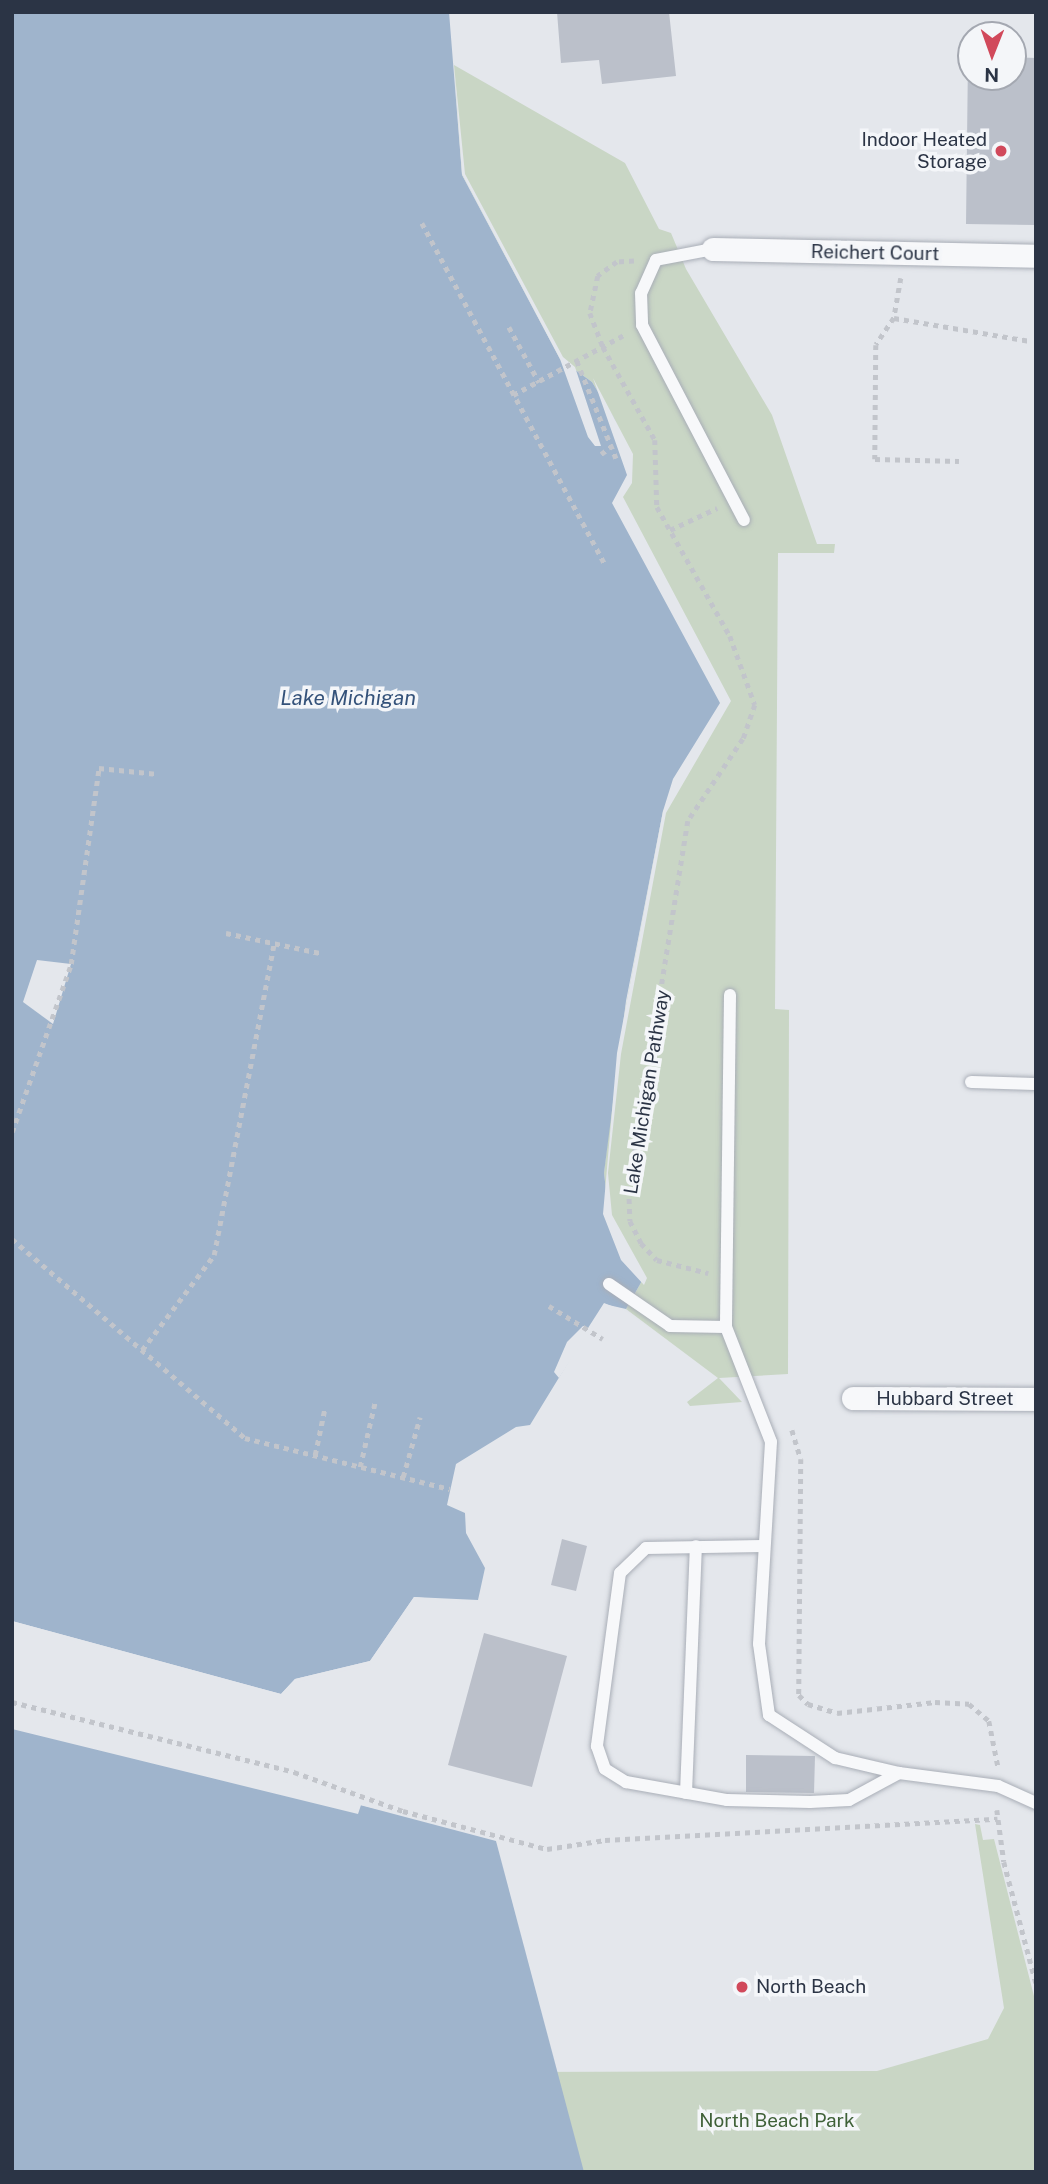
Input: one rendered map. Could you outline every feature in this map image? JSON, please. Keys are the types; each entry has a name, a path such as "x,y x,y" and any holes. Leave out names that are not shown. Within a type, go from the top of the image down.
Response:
{"street":[{"name":"Reichert Court","path":"713,249 1036,256"},
{"name":"Hubbard Street","path":"853,1398 1036,1399"}],"lane":[{"path":"713,249 656,260 641,293 642,325 744,520"},
{"path":"730,995 726,1327 771,1442 761,1546 759,1644 769,1715 835,1758 899,1773 998,1786 1036,1803"},
{"path":"971,1082 1036,1084"},
{"path":"609,1284 670,1326 726,1327"},
{"path":"686,1793 696,1546"},
{"path":"761,1546 646,1548 620,1573 597,1746 605,1769 626,1782 727,1800 849,1800 899,1773"}],"path":[{"path":"422,223 605,564"},
{"path":"902,253 894,318 876,345 875,459 959,461"},
{"name":"Lake Michigan Pathway","path":"656,260 617,262 598,276 590,313 603,347 655,440 657,507 730,636 755,705 743,739 688,821 629,1189 630,1221 641,1243 657,1259 725,1281"},
{"path":"894,318 1030,341"},
{"path":"513,395 642,325"},
{"path":"509,327 538,382"},
{"path":"577,361 616,458"},
{"path":"601,454 612,446"},
{"path":"670,530 734,501"},
{"path":"12,1132 71,964 99,768 158,774"},
{"path":"226,933 320,953"},
{"path":"142,1350 214,1255 274,943"},
{"path":"12,1239 245,1438 450,1489"},
{"path":"550,1306 603,1339"},
{"path":"360,1467 375,1402"},
{"path":"315,1455 325,1407"},
{"path":"403,1478 420,1417"},
{"path":"788,1420 801,1459 799,1695 808,1704 837,1713 935,1702 969,1704 989,1721 993,1732 998,1786 998,1819 1036,1983"},
{"path":"12,1702 294,1772 403,1811 547,1849 605,1840 998,1819"}],"green space":[{"path":"454,65 625,163 659,229 671,233 686,269 772,415 817,544 835,544 834,553 778,553 775,1009 789,1010 788,1374 719,1378 742,1402 690,1406 687,1402 718,1378 626,1309 643,1279 609,1216 604,1173 617,1053 663,811 619,497 614,418 592,382 560,359 462,174"},
{"name":"North Beach Park","path":"975,1824 980,1825 983,1840 994,1839 1036,2004 1036,2172 557,2172 519,2072 877,2071 988,2039 1004,2008"}],"water":[{"name":"Lake Michigan","path":"12,12 449,12 462,175 560,359 592,382 614,418 630,455 628,482 619,497 728,701 663,811 626,1001 604,1173 609,1216 643,1279 626,1309 604,1304 530,1425 516,1427 456,1464 447,1505 465,1513 466,1533 485,1568 478,1600 414,1597 370,1661 295,1679 281,1694 12,1621"},
{"path":"12,1713 496,1841 584,2172 12,2172"}],"pier":[{"path":"454,65 465,174 563,357 575,367 601,446 595,446 588,437 560,359 462,174"},
{"path":"593,378 633,454 632,483 623,497 731,701 666,813 621,1054 608,1173 612,1215 647,1278 644,1285 621,1260 603,1214 617,1053 663,811 673,779 720,703 612,503 627,475"},
{"path":"37,960 71,964 53,1024 23,1002"},
{"path":"604,1303 627,1312 605,1307 559,1378 554,1372 567,1342 583,1326 588,1328"},
{"path":"414,1597 479,1603 416,1601 372,1664 297,1682 281,1697 12,1624 12,1621 281,1694 295,1679 370,1661"},
{"path":"12,1710 497,1838 361,1805 358,1814 12,1729"}],"building":[{"path":"557,12 669,12 676,76 602,84 599,60 561,63"},
{"name":"Indoor Heated Storage","path":"1027,58 1036,58 1036,225 966,224 968,91 1027,91"},
{"path":"562,1539 587,1546 576,1591 551,1585"},
{"path":"484,1633 567,1656 532,1787 448,1765"},
{"path":"746,1755 815,1756 814,1793 746,1792"}],"place":[{"name":"Indoor Heated Storage","path":"1001,151"},
{"name":"North Beach","path":"742,1987"}]}
